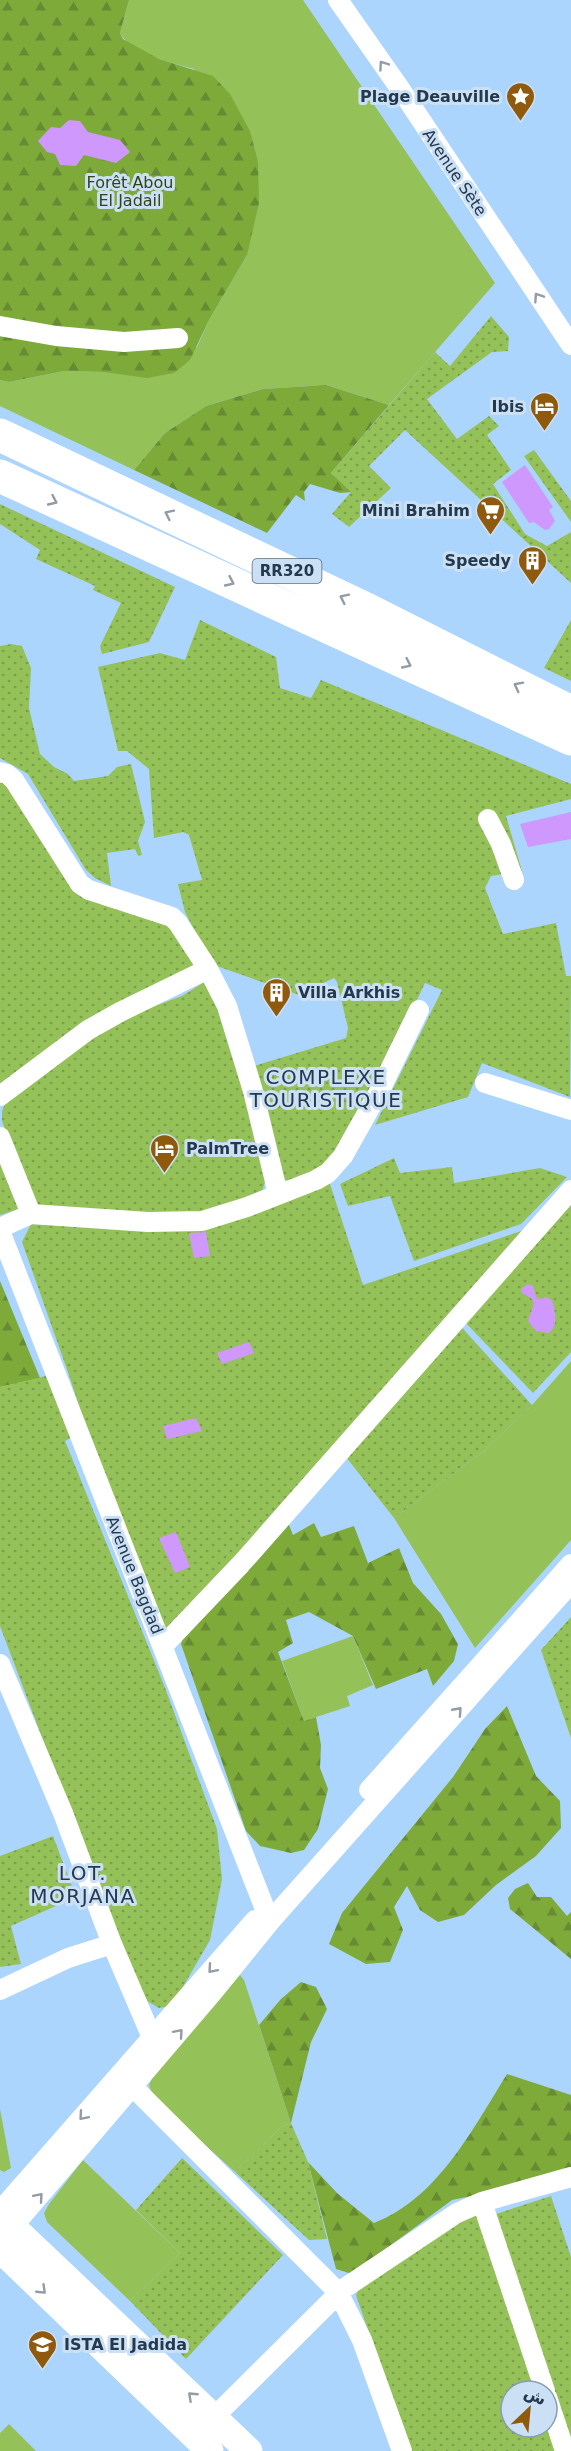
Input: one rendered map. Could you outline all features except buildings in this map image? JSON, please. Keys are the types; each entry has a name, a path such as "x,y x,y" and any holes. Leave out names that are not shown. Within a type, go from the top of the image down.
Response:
{"highway":[{"name":"RR320","path":"0,435 356,604 571,711"},
{"name":"RR320","path":"0,476 571,739"}],"street":[{"name":"Avenue Sète","path":"338,0 571,345"},
{"path":"0,326 56,336 124,342 178,338"},
{"path":"0,772 14,780 80,884 89,890 172,917 178,922 208,969 227,1006 258,1111 278,1194"},
{"path":"488,819 501,844 514,879"},
{"path":"0,1096 88,1030 208,969"},
{"path":"0,1229 31,1214 88,1219 188,1222 218,1217 316,1180 328,1173 343,1156 390,1070 418,1010"},
{"path":"485,1083 571,1110"},
{"path":"0,1137 31,1214"},
{"path":"163,1646 241,1564 571,1190"},
{"name":"Avenue Bagdad","path":"0,1229 269,1913"},
{"path":"3,2229 457,1689 571,1564"},
{"path":"269,1913 571,1583"},
{"path":"0,1664 63,1814 112,1944 155,2047"},
{"path":"0,1990 68,1958 112,1944"},
{"path":"127,2080 338,2292 362,2340 402,2451"},
{"path":"214,2417 338,2292 457,2213 482,2202 571,2177"},
{"path":"482,2202 541,2379"},
{"path":"3,2229 249,2451"},
{"path":"3,2229 210,2451"},
{"path":"559,2433 565,2451"}],"green space":[{"name":"Forêt Abou El Jadail","path":"0,0 129,0 120,33 123,39 159,59 213,76 230,94 250,131 258,162 259,203 247,255 209,320 190,360 174,373 147,378 104,372 64,371 9,382 0,380"},
{"path":"129,0 303,0 495,283 389,405 326,385 263,389 206,406 165,433 134,470 0,406 0,380 9,382 64,371 104,372 197,347 209,320 247,255 194,69 153,57 133,47 125,40 120,33"},
{"path":"491,316 509,337 508,351 492,352 427,399 457,439 489,416 499,426 487,435 511,470 493,484 525,534 547,546 571,532 571,583 405,430 369,466 391,488 349,527 332,514 351,492 331,473 435,352 450,366"},
{"path":"326,385 389,405 331,473 352,492 340,493 310,484 304,492 305,501 296,495 267,533 134,470 165,433 206,406 263,389"},
{"path":"534,450 571,501 571,522 524,456"},
{"path":"0,504 175,587 149,642 102,654 100,646 121,603 93,590 95,586 36,559 40,550 0,524"},
{"path":"200,620 276,657 280,688 311,698 321,680 571,784 571,799 506,816 522,871 491,876 485,888 503,934 556,923 566,976 571,976 570,1097 482,1063 468,1097 375,1125 442,990 425,983 388,1061 329,1165 293,1184 280,1177 254,1066 346,1038 348,1028 337,982 334,978 299,995 211,964 185,912 178,884 202,880 189,835 183,832 154,838 149,769 127,751 118,751 98,667 160,653 185,660"},
{"path":"571,620 571,681 544,668"},
{"path":"11,644 22,646 31,668 29,708 40,754 74,781 108,776 117,767 131,764 145,822 138,841 142,855 138,856 135,849 107,853 111,886 95,878 86,870 28,774 0,758 0,646"},
{"path":"0,780 5,780 75,888 167,922 198,964 3,1084 0,1084"},
{"path":"206,981 209,982 268,1170 259,1195 201,1215 35,1210 2,1121 2,1111 6,1102 100,1031 127,1016 182,996"},
{"path":"0,1144 25,1207 0,1215"},
{"path":"394,1158 400,1173 452,1167 454,1183 540,1168 567,1177 521,1224 414,1261 390,1196 348,1206 340,1184"},
{"path":"329,1181 363,1285 527,1229 167,1634 102,1477 22,1242 31,1224 147,1230"},
{"path":"571,1202 571,1352 533,1393 461,1318"},
{"path":"0,1281 40,1378 0,1387"},
{"path":"456,1321 532,1405 484,1451 394,1518 346,1457"},
{"path":"571,1361 571,1540 475,1648 394,1518 484,1451 532,1405"},
{"path":"46,1376 72,1437 65,1441 164,1685 217,1829 222,1879 210,1940 176,1999 169,2006 159,2008 147,2001 119,1942 0,1626 0,1387"},
{"path":"287,1520 293,1535 314,1523 321,1537 354,1526 368,1563 399,1548 413,1583 441,1614 458,1644 454,1661 433,1686 427,1669 376,1689 353,1636 309,1612 286,1620 293,1643 278,1652 304,1721 316,1717 321,1745 320,1768 328,1789 318,1829 304,1850 291,1853 260,1846 246,1831 181,1644 185,1632"},
{"path":"571,1617 571,1738 541,1650"},
{"path":"353,1636 373,1685 347,1696 350,1706 304,1721 282,1661"},
{"path":"507,1706 536,1776 560,1801 561,1828 536,1856 496,1885 464,1915 438,1922 420,1910 407,1886 394,1907 403,1930 390,1962 366,1964 329,1944 342,1913 453,1777 485,1729"},
{"path":"53,1836 76,1897 11,1926 21,1964 0,1967 0,1856"},
{"path":"528,1883 537,1897 551,1897 567,1916 571,1912 571,1959 510,1909 508,1898 515,1889"},
{"path":"240,1975 244,1980 291,2123 281,2127 235,2172 154,2099 149,2085 154,2074"},
{"path":"301,1982 316,1987 327,2009 311,2042 291,2123 259,2025 281,1999"},
{"path":"507,2074 571,2095 571,2168 496,2191 452,2200 352,2274 336,2269 308,2162 337,2193 374,2223 396,2212 435,2180 467,2139"},
{"path":"0,2109 11,2168 4,2172 0,2170"},
{"path":"291,2123 308,2162 327,2239 309,2240 235,2172 281,2127"},
{"path":"182,2158 283,2255 186,2359 130,2301 180,2253 136,2210"},
{"path":"83,2160 180,2253 130,2301 47,2222 44,2213"},
{"path":"551,2196 571,2257 571,2448 559,2412 559,2379 548,2379 493,2215"},
{"path":"477,2211 533,2379 499,2379 499,2439 552,2439 557,2451 410,2451 356,2295 359,2289 411,2255 464,2212"},
{"path":"9,2424 36,2451 0,2451 0,2433"}],"shaded area":[{"path":"69,120 80,121 88,132 120,140 130,152 116,163 84,155 76,166 60,165 55,154 47,152 38,141 51,127 60,128"},
{"path":"525,465 553,507 549,510 555,521 549,529 545,530 534,522 529,523 502,482"},
{"path":"571,812 571,839 528,847 520,824"},
{"path":"206,1232 210,1256 194,1258 189,1233"},
{"path":"528,1284 533,1286 536,1297 540,1299 546,1297 552,1300 555,1322 549,1333 536,1331 528,1321 534,1303 531,1298 522,1293 521,1289"},
{"path":"249,1342 254,1353 222,1364 217,1353"},
{"path":"196,1418 202,1431 167,1439 163,1426"},
{"path":"176,1532 190,1567 175,1573 159,1538"}],"place":[{"name":"Plage Deauville","path":"521,122"},
{"name":"Ibis","path":"545,432"},
{"name":"Mini Brahim","path":"491,536"},
{"name":"Speedy","path":"532,586"},
{"name":"Villa Arkhis","path":"277,1018"},
{"name":"PalmTree","path":"165,1174"},
{"name":"ISTA El Jadida","path":"43,2370"}],"district":[{"name":"COMPLEXE TOURISTIQUE","path":"326,1088"},
{"name":"LOT. MORJANA","path":"83,1884"}]}
